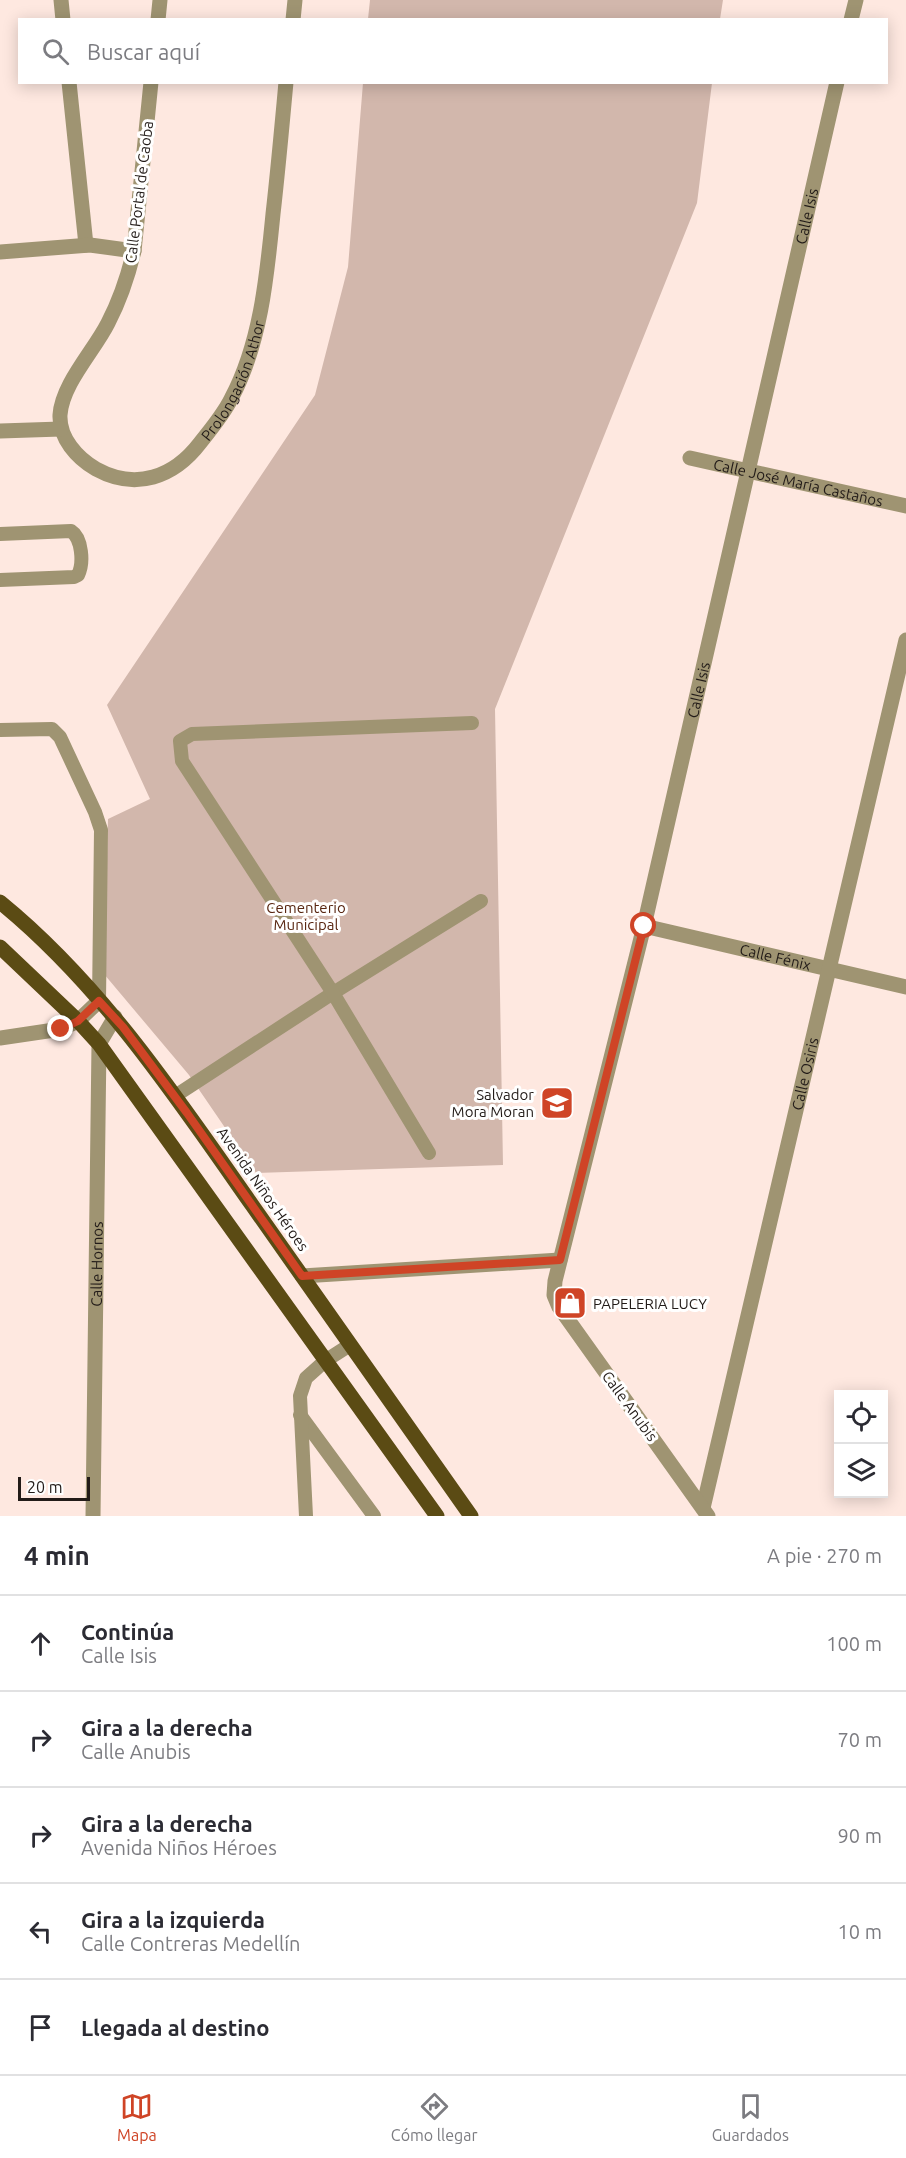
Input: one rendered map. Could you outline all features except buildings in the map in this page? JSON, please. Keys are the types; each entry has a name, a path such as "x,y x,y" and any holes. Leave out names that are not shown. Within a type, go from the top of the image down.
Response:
{"main road":[{"name":"Avenida Niños Héroes","path":"2,907 21,920 115,1017 175,1096 471,1516"},
{"path":"0,946 99,1044 437,1516"}],"street":[{"path":"61,0 63,18"},
{"path":"158,18 160,0"},
{"path":"293,18 295,0"},
{"path":"851,18 855,0"},
{"path":"69,84 86,245"},
{"name":"Calle Portal de Caoba","path":"61,429 60,416 65,393 108,324 128,276 134,251 151,84"},
{"name":"Prolongación Athor","path":"61,429 68,444 83,461 98,470 125,478 148,478 182,464 222,414 232,398 251,346 267,275 286,84"},
{"name":"Calle Isis","path":"554,1295 560,1260 644,926 837,84"},
{"path":"0,252 86,245 134,251"},
{"path":"0,431 61,429"},
{"name":"Calle José María Castaños","path":"690,458 906,506"},
{"name":"Calle Osiris","path":"705,1512 828,969 906,640"},
{"name":"Calle Fénix","path":"644,926 906,987"},
{"path":"0,1038 61,1029 78,1021 99,1001"},
{"name":"Calle Hornos","path":"93,1516 99,1044 115,1017"},
{"path":"302,1276 560,1260"},
{"name":"Calle Anubis","path":"554,1295 559,1307 705,1512"}],"lane":[{"path":"0,534 71,531 79,540 81,567 78,575 74,577 0,580"},
{"path":"429,1152 333,993 182,761 180,741 192,734 472,723"},
{"path":"0,730 52,729 60,737 95,812 100,830 99,1001"},
{"path":"175,1096 333,993 481,901"},
{"path":"306,1516 300,1396 306,1378 325,1361 350,1345"},
{"path":"300,1415 374,1516"}],"green space":[{"path":"370,0 723,0 720,18 368,18"},
{"name":"Cementerio Municipal","path":"363,84 712,84 697,203 495,709 503,1165 256,1173 189,1075 104,974 108,819 150,799 107,705 315,395 348,267"}],"place":[{"name":"Salvador Mora Moran","path":"557,1103"},
{"name":"PAPELERIA LUCY","path":"570,1303"}],"route":[{"path":"61,1029 78,1021 99,1001 123,1027 187,1113 302,1276 560,1260 644,926"}]}
